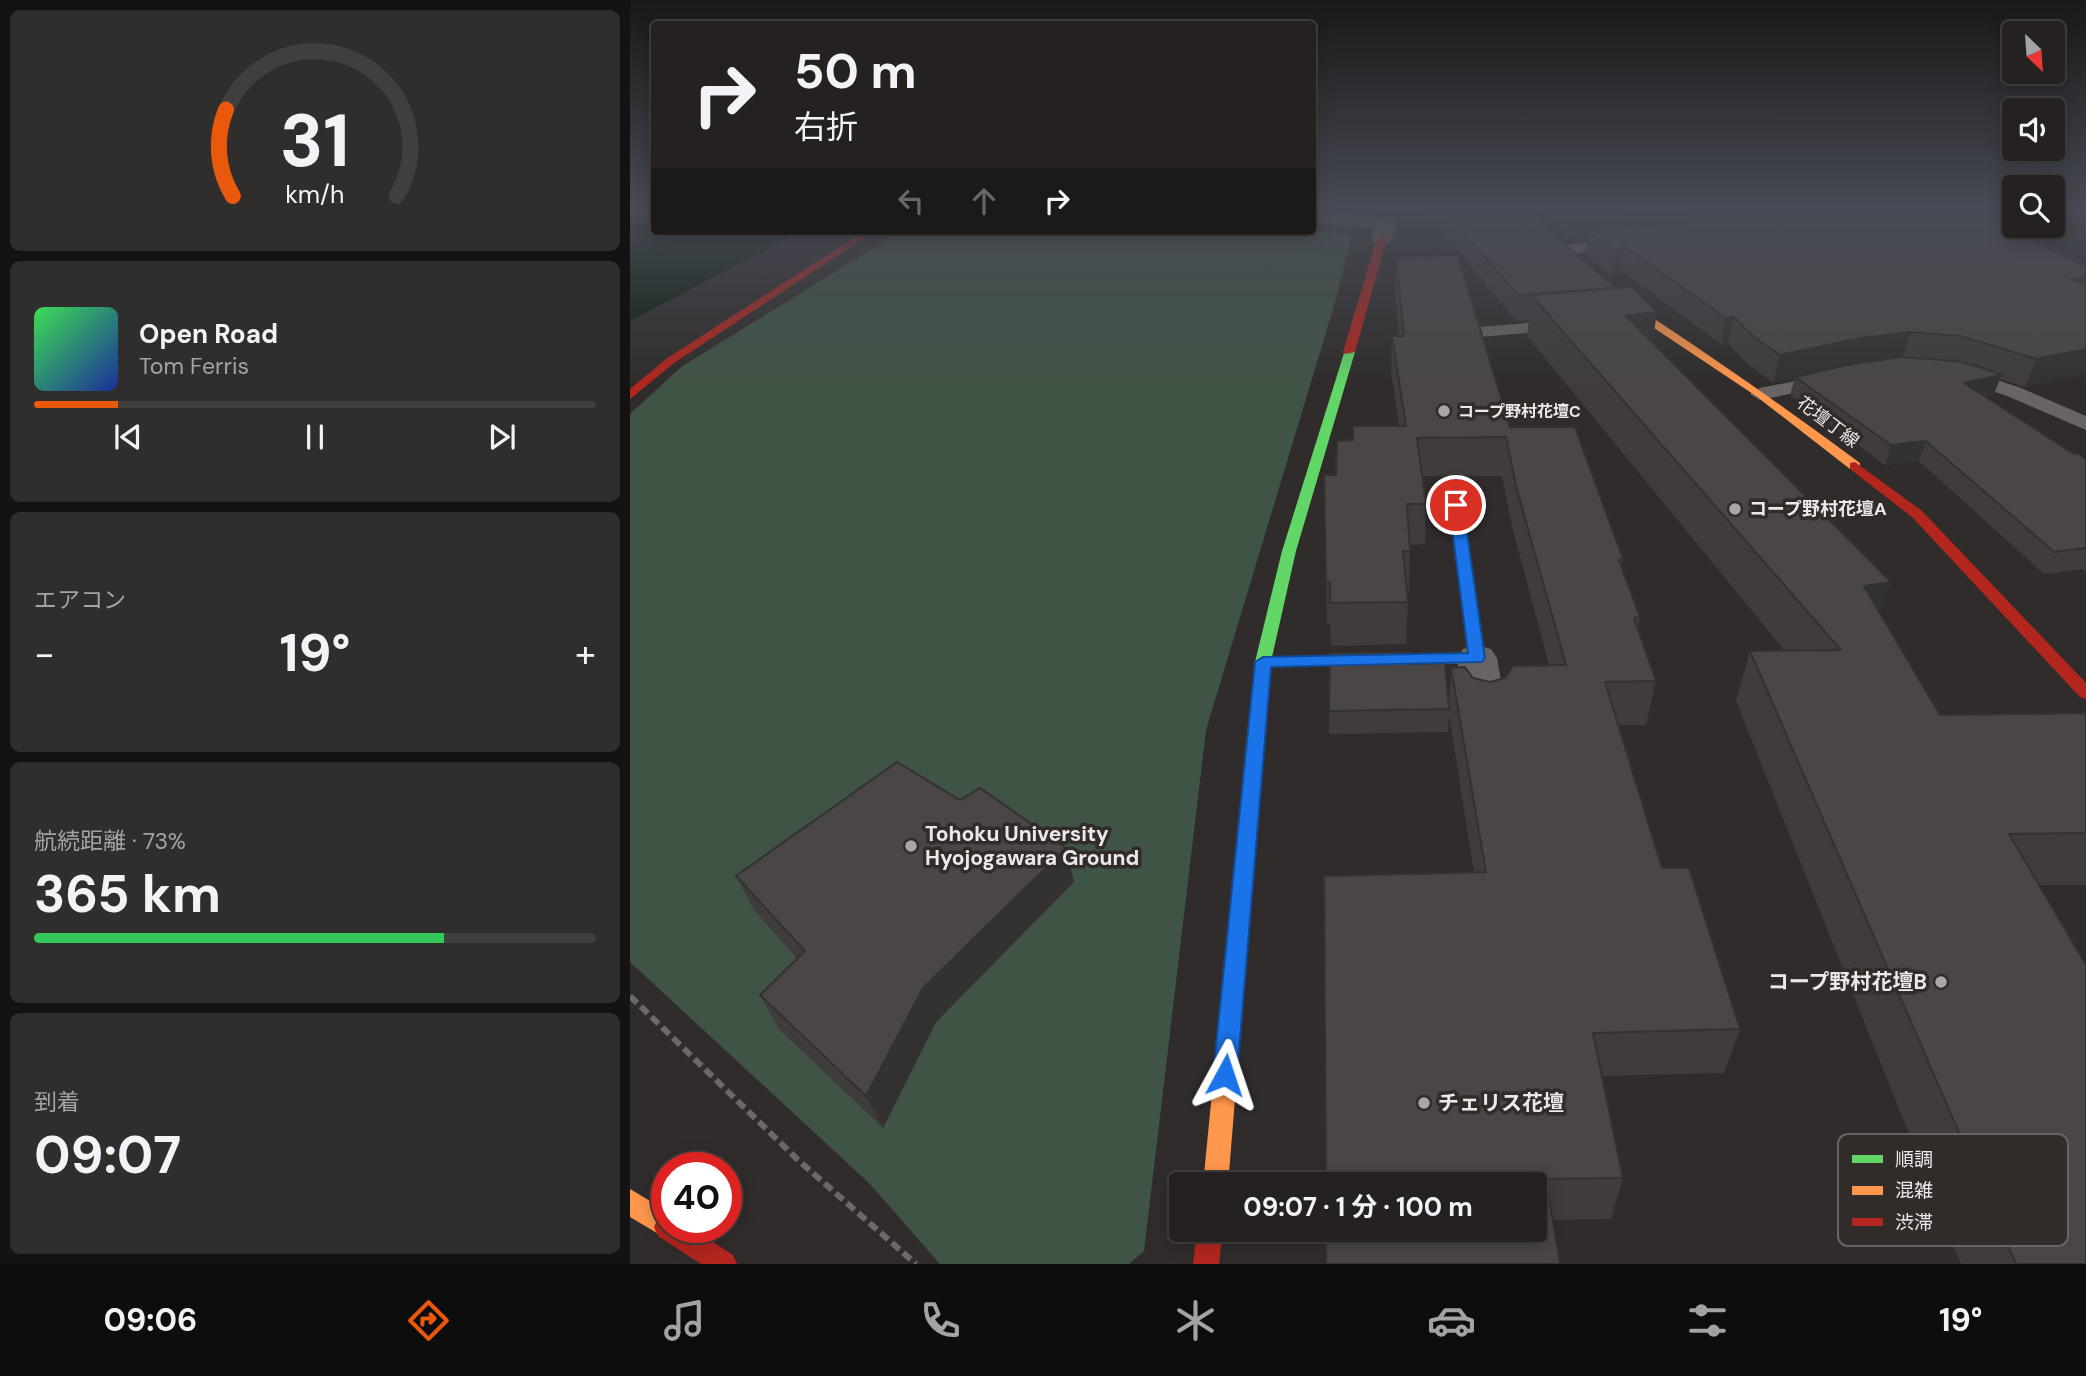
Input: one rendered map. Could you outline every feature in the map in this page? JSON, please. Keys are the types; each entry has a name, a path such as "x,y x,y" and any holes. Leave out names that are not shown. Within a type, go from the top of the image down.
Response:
{"street":[{"path":"630,395 670,361 813,268"},
{"path":"1216,1172 1263,662 1289,551 1322,448 1373,268"},
{"name":"花壇丁線","path":"1602,284 1646,318 1760,394 1917,514 2086,693"},
{"path":"1456,505 1485,709"},
{"path":"1263,662 1477,658"},
{"path":"630,1202 651,1216"},
{"path":"1206,1264 1209,1242"},
{"path":"692,1243 724,1264"}],"lane":[{"path":"1618,320 1646,318"},
{"path":"1480,332 1577,324"},
{"path":"1945,369 2014,392 2086,424"},
{"path":"1760,394 1841,378"}],"path":[{"path":"630,996 797,1159 916,1264"}],"shaded area":[{"path":"630,268 731,268 630,321"},
{"name":"Tohoku University Hyojogawara Ground","path":"841,268 1344,268 1206,730 1144,1251 1129,1264 940,1264 870,1184 630,962 630,414 681,367"}],"building":[{"path":"1397,268 1462,268 1510,427 1575,427 1623,559 1619,560 1640,617 1634,618 1656,681 1605,682 1662,868 1689,868 1740,1029 1593,1033 1623,1178 1547,1179 1547,1172 1326,1172 1324,876 1486,872 1451,668 1465,667 1473,678 1490,682 1505,678 1513,666 1566,665 1516,486 1506,437 1417,438 1426,504 1407,504 1410,551 1403,551 1408,602 1330,603 1330,582 1326,582 1324,475 1336,475 1337,441 1353,440 1353,426 1406,426 1392,336 1404,336"},
{"path":"1495,268 1592,268 1616,288 1518,295"},
{"path":"1655,268 2086,268 2086,277 2070,279 2086,285 2086,349 2036,359 1961,336 1911,332 1860,338 1780,355 1754,337 1734,317 1726,318"},
{"path":"1632,287 1657,312 1626,316 1891,582 1864,586 1940,715 2086,713 2086,833 2009,834 2086,965 2086,1264 2016,1264 2008,1246 2068,1246 2068,1134 1960,1134 1750,651 1841,650 1531,295"},
{"path":"1901,357 1956,361 2001,375 1964,383 2074,454 2086,459 2086,548 2054,552 1926,441 1891,445 1795,377 1847,365"},
{"path":"1410,652 1411,664 1445,663 1449,709 1329,711 1330,653"},
{"path":"897,762 960,800 980,788 1066,848 923,988 866,1096 760,995 805,951 736,876"},
{"path":"1547,1185 1560,1264 1326,1264 1326,1242 1547,1242"}],"traffic: fast":[{"path":"1255,744 1263,662 1289,551 1349,352"},
{"path":"1263,662 1477,658 1456,505"}],"traffic: slow":[{"path":"1614,293 1646,318 1760,394 1855,466"},
{"path":"1216,1172 1255,744"},
{"path":"630,1202 651,1216"}],"traffic: jam":[{"path":"630,395 670,361 813,268"},
{"path":"1349,352 1373,268"},
{"path":"1855,466 1917,514 2086,693"},
{"path":"1206,1264 1209,1242"},
{"path":"692,1243 724,1264"}],"place":[{"name":"コープ野村花壇C","path":"1444,411"},
{"name":"コープ野村花壇A","path":"1735,509"},
{"name":"Tohoku University Hyojogawara Ground","path":"911,846"},
{"name":"コープ野村花壇B","path":"1941,982"},
{"name":"チェリス花壇","path":"1424,1103"}],"route":[{"path":"1225,1075 1263,662 1477,658 1456,505"}]}
